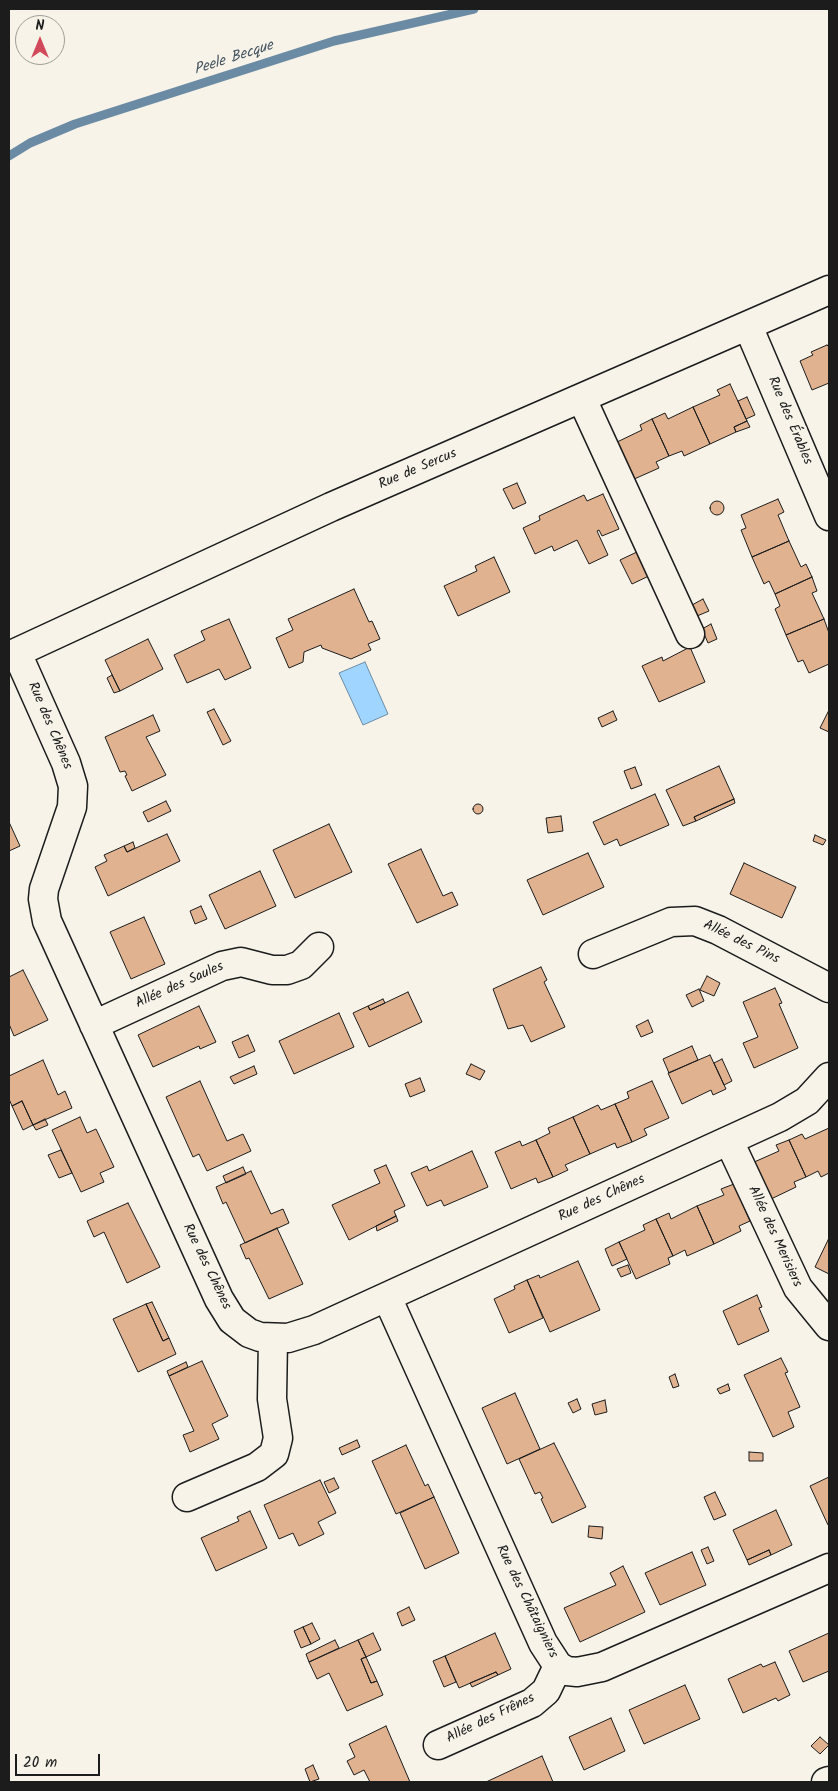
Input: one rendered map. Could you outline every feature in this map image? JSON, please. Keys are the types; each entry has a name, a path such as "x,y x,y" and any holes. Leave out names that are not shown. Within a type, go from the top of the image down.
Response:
{"street":[{"name":"Rue de Sercus","path":"13,654 331,508 829,290"},
{"name":"Rue des Érables","path":"748,326 829,516"},
{"path":"582,399 690,634"},
{"name":"Rue des Chênes","path":"13,654 66,762 73,786 72,808 46,878 43,899 48,921 226,1310 232,1320 249,1333 273,1339 300,1336 729,1141 793,1110 807,1101 829,1077"},
{"name":"Allée des Pins","path":"593,954 671,922 695,921 718,930 829,988"},
{"name":"Allée des Saules","path":"94,1025 222,966 241,962 272,970 287,970 301,965 319,947"},
{"name":"Allée des Merisiers","path":"729,1141 798,1288 814,1311 829,1326"},
{"name":"Rue des Châtaigniers","path":"387,1297 543,1643 558,1666 567,1671 577,1672 602,1667 829,1568"},
{"path":"188,1497 257,1467 274,1454 278,1438 272,1399 273,1339"},
{"name":"Allée des Frênes","path":"438,1745 532,1703 546,1690 558,1666"}],"water":[{"path":"365,662 388,714 363,725 339,673"}],"building":[{"path":"827,345 829,347 829,383 812,390 800,361 813,355 811,352"},
{"path":"730,384 747,421 734,427 736,432 710,444 693,407 720,395 717,390"},
{"path":"747,397 755,415 746,419 738,401"},
{"path":"693,407 710,444 684,456 682,451 669,456 652,419 665,413 668,419"},
{"path":"652,419 669,456 656,462 659,468 632,480 615,443 642,430 640,425"},
{"path":"747,421 750,427 736,432 734,427"},
{"path":"517,483 526,503 513,509 503,489"},
{"path":"603,494 619,529 602,536 599,530 597,531 608,555 589,564 577,540 554,551 552,546 535,554 523,528 540,520 539,516 584,495 587,501"},
{"path":"778,499 784,512 778,515 789,541 752,557 741,530 746,528 741,515"},
{"path":"714,501 720,501 724,508 720,515 714,515 710,511 710,505"},
{"path":"789,541 801,567 806,564 812,577 775,594 769,581 764,584 752,557"},
{"path":"639,551 651,575 632,584 620,560"},
{"path":"494,557 510,592 458,616 444,586 477,571 475,566"},
{"path":"812,577 817,591 812,593 824,619 786,635 775,609 780,606 775,594"},
{"path":"354,589 369,622 372,621 380,639 368,644 371,650 351,659 322,648 321,645 304,652 303,662 289,668 276,638 293,630 288,619"},
{"path":"703,599 709,611 697,616 692,605"},
{"path":"229,619 251,668 225,680 219,669 187,683 174,655 205,640 201,631"},
{"path":"824,619 829,633 829,664 809,673 803,660 798,662 786,635"},
{"path":"711,624 717,639 708,643 702,629"},
{"path":"148,639 163,669 120,691 105,660"},
{"path":"690,647 705,682 659,702 642,666 662,657 663,661"},
{"path":"112,675 120,691 114,693 107,678"},
{"path":"214,709 231,741 223,745 207,712"},
{"path":"829,710 829,732 820,728"},
{"path":"613,711 617,720 602,727 598,718"},
{"path":"153,715 160,731 146,737 166,775 132,791 125,776 127,775 125,771 120,772 105,737"},
{"path":"719,766 734,799 694,817 696,821 683,826 666,790"},
{"path":"635,767 642,785 631,789 624,771"},
{"path":"655,794 669,825 620,846 617,839 604,845 593,822"},
{"path":"734,799 735,803 696,821 694,817"},
{"path":"166,801 171,811 148,822 143,812"},
{"path":"476,804 480,804 483,809 482,813 476,814 473,811 473,807"},
{"path":"561,816 563,831 548,833 546,818"},
{"path":"9,822 20,846 9,851"},
{"path":"329,824 352,872 295,898 273,850"},
{"path":"167,834 180,861 108,896 95,867 107,861 104,855 124,846 127,852"},
{"path":"815,835 826,840 823,845 813,841"},
{"path":"133,842 135,848 127,852 124,846"},
{"path":"421,849 443,896 452,892 458,905 417,923 388,864"},
{"path":"588,853 604,887 543,915 527,880"},
{"path":"744,863 796,887 782,918 730,894"},
{"path":"260,871 276,906 225,929 209,895"},
{"path":"201,906 207,919 195,924 190,911"},
{"path":"144,917 165,964 131,979 110,932"},
{"path":"541,967 547,980 544,982 565,1027 531,1042 523,1025 508,1029 493,989"},
{"path":"23,970 48,1020 14,1036 9,1024 9,977"},
{"path":"707,976 720,983 714,996 700,990"},
{"path":"775,988 782,1003 779,1004 798,1048 754,1068 743,1043 758,1037 743,1002"},
{"path":"699,989 704,1001 692,1007 686,995"},
{"path":"408,992 422,1022 369,1047 353,1013 368,1006 370,1010"},
{"path":"383,999 385,1003 370,1010 368,1006"},
{"path":"199,1006 216,1042 200,1049 199,1046 153,1067 138,1035"},
{"path":"339,1013 354,1047 294,1074 279,1041"},
{"path":"648,1020 653,1032 641,1037 636,1026"},
{"path":"248,1035 255,1051 239,1058 232,1042"},
{"path":"692,1046 698,1060 669,1073 663,1059"},
{"path":"710,1055 726,1089 713,1095 711,1090 682,1104 668,1073"},
{"path":"722,1059 732,1081 724,1085 714,1063"},
{"path":"43,1060 58,1095 65,1091 72,1108 33,1125 22,1101 12,1106 9,1099 9,1076"},
{"path":"471,1064 485,1071 480,1080 466,1074"},
{"path":"254,1066 257,1074 234,1084 230,1077"},
{"path":"420,1078 425,1091 410,1097 405,1084"},
{"path":"200,1081 227,1141 243,1134 251,1151 207,1171 199,1154 193,1157 166,1097"},
{"path":"652,1081 669,1118 644,1129 647,1135 632,1142 615,1104 629,1098 627,1092"},
{"path":"22,1101 33,1125 23,1130 12,1106"},
{"path":"615,1104 632,1142 617,1148 615,1143 590,1154 573,1117 598,1105 601,1110"},
{"path":"80,1117 87,1133 96,1129 114,1167 100,1173 104,1182 81,1192 52,1130"},
{"path":"573,1117 590,1154 565,1165 568,1170 553,1177 536,1140 550,1133 548,1128"},
{"path":"45,1119 48,1125 36,1130 33,1125"},
{"path":"829,1128 829,1173 821,1177 818,1171 806,1177 789,1140 802,1134 805,1139"},
{"path":"536,1140 553,1177 538,1183 536,1178 511,1189 495,1152 520,1141 522,1146"},
{"path":"789,1140 806,1177 794,1182 796,1187 769,1200 752,1163 779,1151 776,1145"},
{"path":"61,1150 72,1173 59,1178 48,1155"},
{"path":"472,1151 488,1187 444,1206 441,1200 427,1206 411,1173 427,1166 429,1171"},
{"path":"386,1165 405,1206 394,1211 396,1216 349,1240 332,1205 380,1183 374,1170"},
{"path":"243,1167 246,1174 226,1183 223,1176"},
{"path":"251,1171 271,1214 283,1209 289,1223 245,1243 226,1202 223,1204 216,1187"},
{"path":"734,1184 750,1221 739,1226 741,1231 714,1244 697,1206 724,1195 721,1189"},
{"path":"128,1203 160,1267 127,1283 104,1232 94,1237 87,1221"},
{"path":"697,1206 714,1244 687,1256 685,1250 673,1256 656,1219 669,1213 671,1219"},
{"path":"396,1216 398,1221 377,1231 376,1226"},
{"path":"656,1219 673,1256 668,1258 670,1264 636,1279 619,1242 645,1230 643,1225"},
{"path":"277,1228 303,1284 269,1299 249,1258 246,1259 240,1245"},
{"path":"829,1238 829,1274 815,1267"},
{"path":"619,1242 627,1259 612,1266 605,1249"},
{"path":"578,1261 600,1310 550,1332 527,1280 539,1275 540,1278"},
{"path":"628,1265 631,1273 621,1277 617,1269"},
{"path":"527,1280 543,1318 509,1333 494,1299 515,1289 514,1286"},
{"path":"757,1295 762,1307 759,1308 769,1331 738,1345 723,1311"},
{"path":"152,1302 169,1338 163,1341 146,1304"},
{"path":"146,1304 163,1341 169,1338 176,1354 138,1372 113,1319"},
{"path":"781,1358 788,1372 785,1373 800,1407 788,1412 794,1427 773,1437 744,1375"},
{"path":"202,1361 228,1416 212,1424 219,1439 190,1452 183,1435 194,1431 169,1376"},
{"path":"186,1362 188,1367 169,1376 167,1371"},
{"path":"675,1374 679,1386 673,1388 669,1377"},
{"path":"728,1384 730,1390 720,1394 717,1389"},
{"path":"515,1393 540,1449 507,1464 482,1408"},
{"path":"577,1399 581,1409 573,1413 568,1403"},
{"path":"605,1400 607,1412 595,1415 592,1404"},
{"path":"357,1440 360,1447 342,1455 339,1448"},
{"path":"554,1443 586,1507 552,1523 541,1499 543,1498 540,1492 535,1494 519,1459"},
{"path":"406,1445 425,1486 428,1484 434,1497 396,1514 372,1461"},
{"path":"749,1452 763,1453 763,1461 749,1461"},
{"path":"829,1477 829,1525 828,1525 810,1486"},
{"path":"334,1478 339,1488 329,1493 324,1482"},
{"path":"320,1480 336,1513 318,1522 324,1534 299,1546 293,1533 279,1539 264,1505"},
{"path":"715,1492 726,1515 714,1520 704,1497"},
{"path":"434,1497 459,1553 425,1569 400,1513"},
{"path":"776,1510 792,1545 771,1555 769,1550 747,1560 733,1530"},
{"path":"250,1511 267,1548 216,1571 201,1538 239,1521 237,1517"},
{"path":"589,1526 603,1527 602,1539 588,1537"},
{"path":"708,1547 714,1561 707,1564 701,1550"},
{"path":"769,1550 771,1555 749,1565 747,1560"},
{"path":"692,1552 706,1585 660,1605 645,1573"},
{"path":"623,1566 645,1612 580,1642 564,1608 616,1585 610,1573"},
{"path":"409,1607 415,1620 402,1626 397,1613"},
{"path":"312,1623 320,1639 311,1644 303,1627"},
{"path":"303,1627 311,1644 301,1648 294,1631"},
{"path":"373,1633 381,1650 366,1657 358,1640"},
{"path":"495,1633 511,1669 498,1675 496,1672 459,1688 445,1656"},
{"path":"829,1633 829,1671 803,1682 789,1651"},
{"path":"335,1640 339,1648 309,1662 306,1654"},
{"path":"358,1640 366,1657 361,1659 371,1683 377,1681 383,1695 347,1711 329,1673 317,1679 309,1662"},
{"path":"445,1656 456,1682 444,1687 433,1661"},
{"path":"366,1657 377,1681 371,1683 361,1659"},
{"path":"775,1662 790,1695 778,1701 776,1698 743,1713 728,1679 761,1664 763,1667"},
{"path":"496,1672 498,1675 472,1687 470,1683"},
{"path":"685,1685 700,1719 644,1744 629,1710"},
{"path":"611,1718 625,1751 584,1770 569,1737"},
{"path":"386,1726 410,1782 370,1782 364,1770 354,1775 347,1761 355,1757 349,1744"},
{"path":"820,1737 829,1745 820,1754 811,1746"},
{"path":"542,1756 553,1782 486,1782"},
{"path":"313,1765 319,1779 310,1782 305,1769"}],"waterway":[{"name":"Peele Becque","path":"9,156 30,143 75,124 334,41 474,9"}]}
